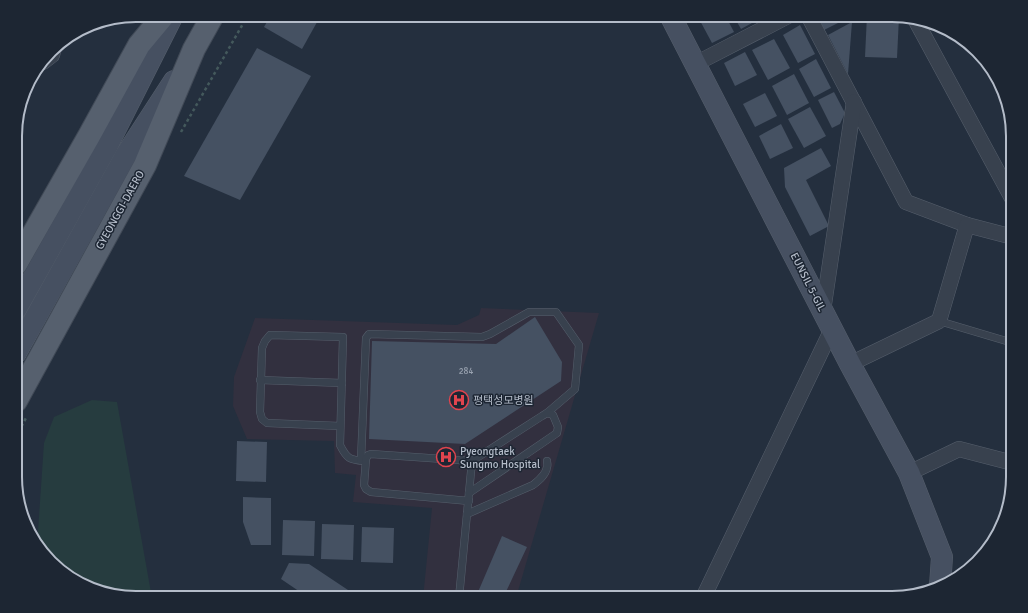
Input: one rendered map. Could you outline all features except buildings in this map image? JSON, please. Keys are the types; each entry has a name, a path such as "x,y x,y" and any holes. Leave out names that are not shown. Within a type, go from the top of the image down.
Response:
{"main road":[{"path":"22,253 139,45 158,22"},
{"path":"22,297 106,148 169,22"},
{"name":"GYEONGGI-DAERO","path":"22,390 144,165 194,49 209,22"},
{"name":"EUNSIL 5-GIL","path":"674,22 850,364 909,473"},
{"path":"22,343 126,155 194,49"},
{"path":"909,473 942,557 940,580"}],"street":[{"path":"695,64 776,22"},
{"path":"812,22 906,202 967,225 1006,235"},
{"path":"918,25 1006,187"},
{"path":"823,311 854,102"},
{"path":"850,364 939,321 967,225"},
{"path":"707,591 832,329"},
{"path":"909,473 959,449 1006,461"}],"lane":[{"path":"363,461 371,454 472,461 547,413 575,389 579,345 556,312 529,312 482,337 369,334 366,338 363,461 364,485 366,489 371,492 469,501"},
{"path":"939,321 1006,341"},
{"path":"340,426 267,423 262,419 260,412 262,348 265,341 270,336 343,337 340,446 344,454 352,460 363,461"},
{"path":"260,380 342,383"},
{"path":"469,493 557,433 558,427 553,415 547,413"},
{"path":"460,591 472,461"},
{"path":"467,514 533,485 540,480 545,472 547,461"}],"shaded area":[{"name":"Pyeongtaek Sungmo Hospital","path":"481,308 599,313 518,591 424,591 432,508 353,502 356,475 335,473 334,441 247,439 233,406 234,377 255,318 457,325 479,315"}],"green space":[{"path":"92,400 117,402 151,591 121,590 106,587 79,576 55,558 38,535 44,443 54,417"}],"place":[{"name":"평택성모병원","path":"459,400"},
{"name":"Pyeongtaek Sungmo Hospital","path":"446,457"}]}
